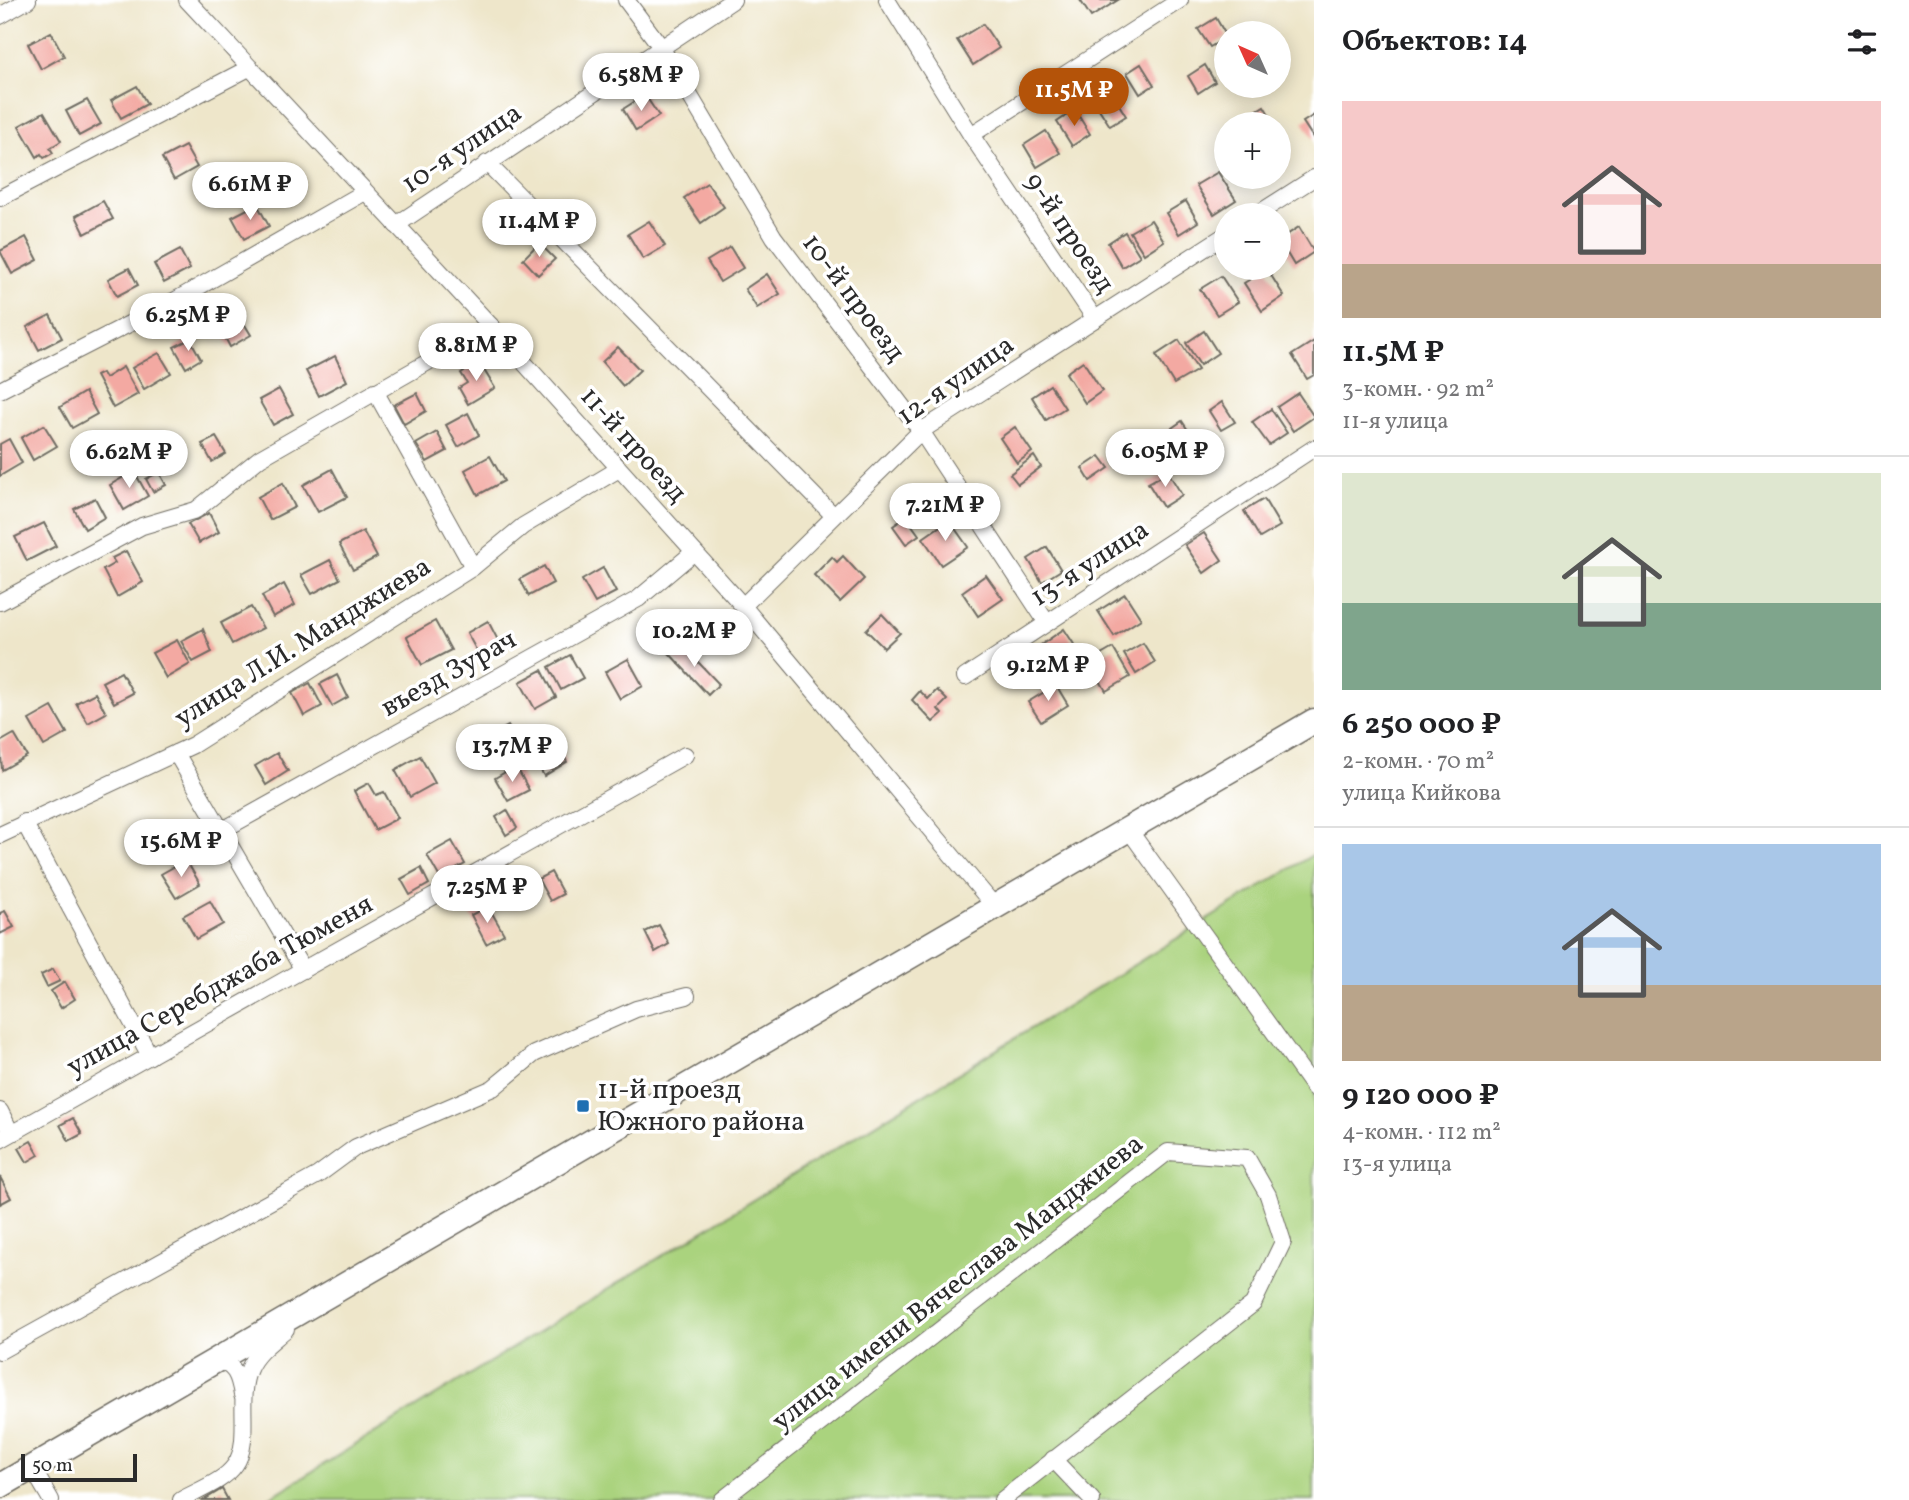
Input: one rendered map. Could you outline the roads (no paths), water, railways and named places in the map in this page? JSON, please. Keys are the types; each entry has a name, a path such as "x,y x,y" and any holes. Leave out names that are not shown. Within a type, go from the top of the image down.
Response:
{"highway":[{"path":"0,1486 1314,721"}],"street":[{"path":"0,16 28,0"},
{"name":"11-й проезд","path":"187,0 491,326 743,606 996,908"},
{"name":"10-й проезд","path":"626,0 661,47 774,237 921,431 1047,623"},
{"name":"10-я улица","path":"396,225 733,0"},
{"name":"9-й проезд","path":"887,0 971,135 1096,319"},
{"path":"971,135 1180,0"},
{"path":"0,198 249,68"},
{"path":"487,163 834,516"},
{"path":"1275,203 1314,178"},
{"path":"0,390 174,301 365,192"},
{"name":"12-я улица","path":"743,606 921,431 1214,242"},
{"path":"0,602 142,526 196,510 260,458 491,326"},
{"path":"375,391 473,567"},
{"name":"13-я улица","path":"965,677 1314,448"},
{"name":"улица Л.И. Манджиева","path":"0,835 193,745 473,567 523,526 619,469"},
{"name":"въезд Зурач","path":"221,831 638,600 694,552"},
{"path":"176,753 303,970"},
{"name":"улица Серебджаба Тюменя","path":"6,1137 685,755"},
{"path":"24,822 150,1056"},
{"path":"1129,830 1314,1088"},
{"path":"0,1351 318,1175 356,1147 493,1088 534,1054 636,1009 687,996"},
{"path":"0,1111 6,1137"},
{"name":"улица имени Вячеслава Манджиева","path":"722,1500 1168,1152 1247,1158 1268,1195 1283,1242 1253,1304 1053,1459"},
{"path":"181,1500 225,1475 235,1465 242,1453 242,1397 248,1370 257,1356 317,1301"},
{"path":"216,1361 227,1362 234,1370 242,1397"},
{"path":"1002,1500 1053,1459 1092,1500"},
{"path":"39,1464 37,1476 51,1500"}],"place":[{"name":"11-й проезд Южного района","path":"583,1106"}]}
